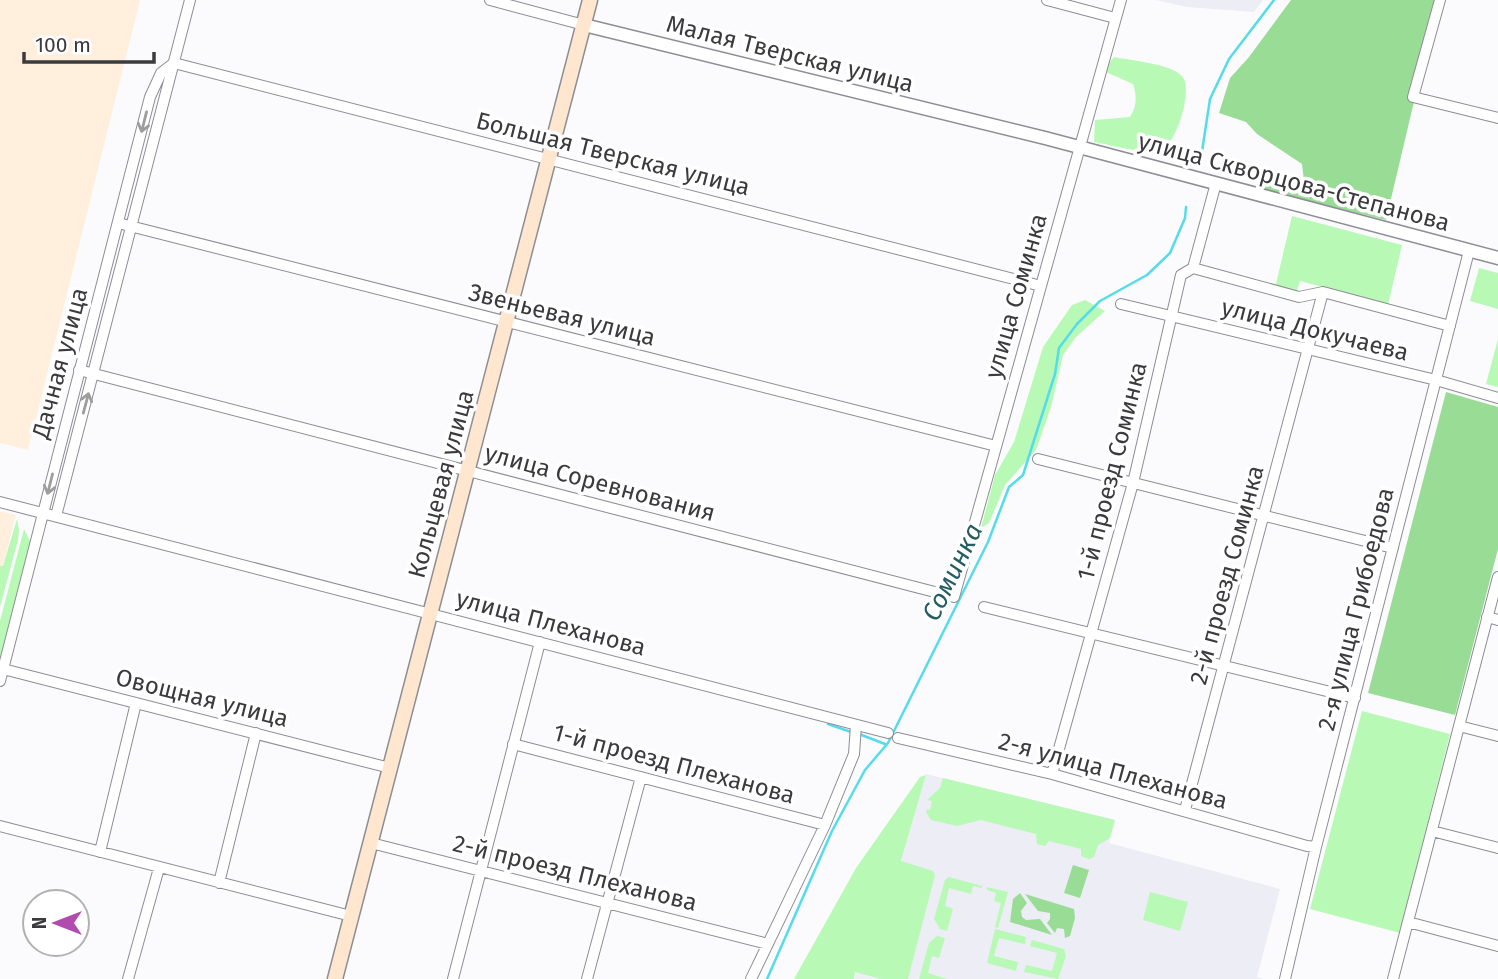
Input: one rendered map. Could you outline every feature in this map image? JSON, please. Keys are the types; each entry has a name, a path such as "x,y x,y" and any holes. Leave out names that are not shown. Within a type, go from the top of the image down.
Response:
{"main road":[{"name":"Кольцевая улица","path":"335,979 590,0"}],"street":[{"name":"Дачная улица","path":"56,516 190,0"},
{"name":"Малая Тверская улица","path":"490,0 1080,147"},
{"path":"1047,0 1115,18"},
{"name":"улица Соминка","path":"948,595 954,597 958,586 1121,0"},
{"path":"1440,0 1413,97 1498,118"},
{"name":"Дачная улица","path":"0,681 150,97 161,73 174,62"},
{"name":"Большая Тверская улица","path":"174,62 1041,286"},
{"name":"улица Скворцова-Степанова","path":"1080,147 1498,258"},
{"name":"1-й проезд Соминка","path":"1052,774 1133,482 1181,275 1193,268 1216,184"},
{"name":"Звеньевая улица","path":"118,223 996,446"},
{"name":"2-я улица Грибоедова","path":"1285,979 1316,847 1469,251"},
{"path":"1193,268 1299,297 1323,292 1450,326"},
{"name":"2-й проезд Соминка","path":"1185,810 1323,292"},
{"name":"улица Докучаева","path":"1121,304 1436,380 1498,398"},
{"name":"улица Соревнования","path":"79,370 948,595"},
{"path":"1038,458 1393,548"},
{"name":"улица Плеханова","path":"0,502 888,733"},
{"path":"1393,979 1459,726 1493,618 1498,577"},
{"path":"984,607 1355,698"},
{"path":"453,979 540,642"},
{"name":"Овощная улица","path":"3,669 390,768"},
{"path":"100,852 136,703"},
{"path":"751,979 825,825 853,754 856,725"},
{"path":"1459,726 1498,736"},
{"path":"219,883 256,733"},
{"name":"2-я улица Плеханова","path":"898,738 1052,774 1316,847"},
{"name":"1-й проезд Плеханова","path":"513,744 825,825"},
{"path":"587,979 641,777"},
{"path":"0,826 351,916"},
{"path":"1432,831 1498,848"},
{"name":"2-й проезд Плеханова","path":"371,843 768,944"},
{"path":"128,979 159,867"},
{"path":"1408,922 1498,946"}],"shaded area":[{"path":"0,0 140,0 28,450 0,443"},
{"path":"1156,0 1263,0 1254,12 1187,7"},
{"path":"0,511 16,515 3,566 0,566"},
{"path":"926,774 1115,820 1109,843 1280,889 1257,977 1264,979 854,979 901,862"}],"green space":[{"path":"1291,0 1438,0 1386,220 1263,190 1267,176 1304,181 1302,164 1257,134 1246,122 1219,113 1230,78"},
{"path":"1114,57 1168,68 1182,76 1186,92 1181,117 1171,140 1159,151 1135,150 1094,142 1095,120 1130,117 1135,105 1133,84 1106,72"},
{"path":"1292,216 1402,245 1388,305 1300,281 1296,293 1275,288"},
{"path":"1479,268 1498,273 1498,309 1470,301"},
{"path":"1085,300 1105,311 1076,337 1063,355 1051,407 1036,450 1005,485 989,523 981,528 995,475 1014,442 1043,347 1072,305"},
{"path":"1498,339 1498,387 1486,384"},
{"path":"1446,392 1498,407 1498,549 1455,715 1368,693"},
{"path":"17,519 18,540 0,607 0,566 3,566"},
{"path":"24,529 31,543 0,665 0,621"},
{"path":"1362,711 1450,734 1400,933 1310,909"},
{"path":"926,775 901,861 933,871 935,875 908,979 881,979 855,972 854,979 794,979 856,868 920,777"},
{"path":"943,778 1115,820 1110,838 1098,845 1094,857 1089,859 1081,856 1081,849 1049,841 1045,846 1037,844 1036,834 981,820 957,826 931,820 926,812 927,809 930,810 932,801 927,800 940,788"},
{"path":"1073,865 1089,870 1080,898 1064,893"},
{"path":"949,877 982,888 973,886 971,894 949,888 945,906 953,909 947,931 940,929 934,919 945,880"},
{"path":"987,887 1008,892 998,928 995,927 1001,903 994,901 996,893 987,890"},
{"path":"1150,892 1188,902 1180,931 1143,920"},
{"path":"1020,893 1027,903 1021,911 1022,917 1026,920 1040,919 1052,935 1010,922 1013,899"},
{"path":"1025,894 1074,909 1075,918 1070,936 1065,938 1064,929 1057,928 1055,933 1047,923 1050,913 1038,911"},
{"path":"995,929 1026,937 1025,944 999,938 994,956 1018,962 1016,971 987,963"},
{"path":"937,936 945,938 939,958 932,956 928,973 947,979 919,979 929,943"},
{"path":"1032,940 1064,949 1066,956 1058,979 1024,972 1026,965 1052,971 1057,953 1030,946"}],"waterway":[{"name":"Соминка","path":"1201,158 1210,99 1229,59 1274,0"},
{"name":"Соминка","path":"767,979 832,831 865,770 888,743 988,542 1009,487 1023,475 1055,374 1059,348 1077,324 1100,301 1147,275 1170,253 1185,218 1186,207"},
{"path":"828,724 851,732"},
{"path":"859,734 885,744"}]}
